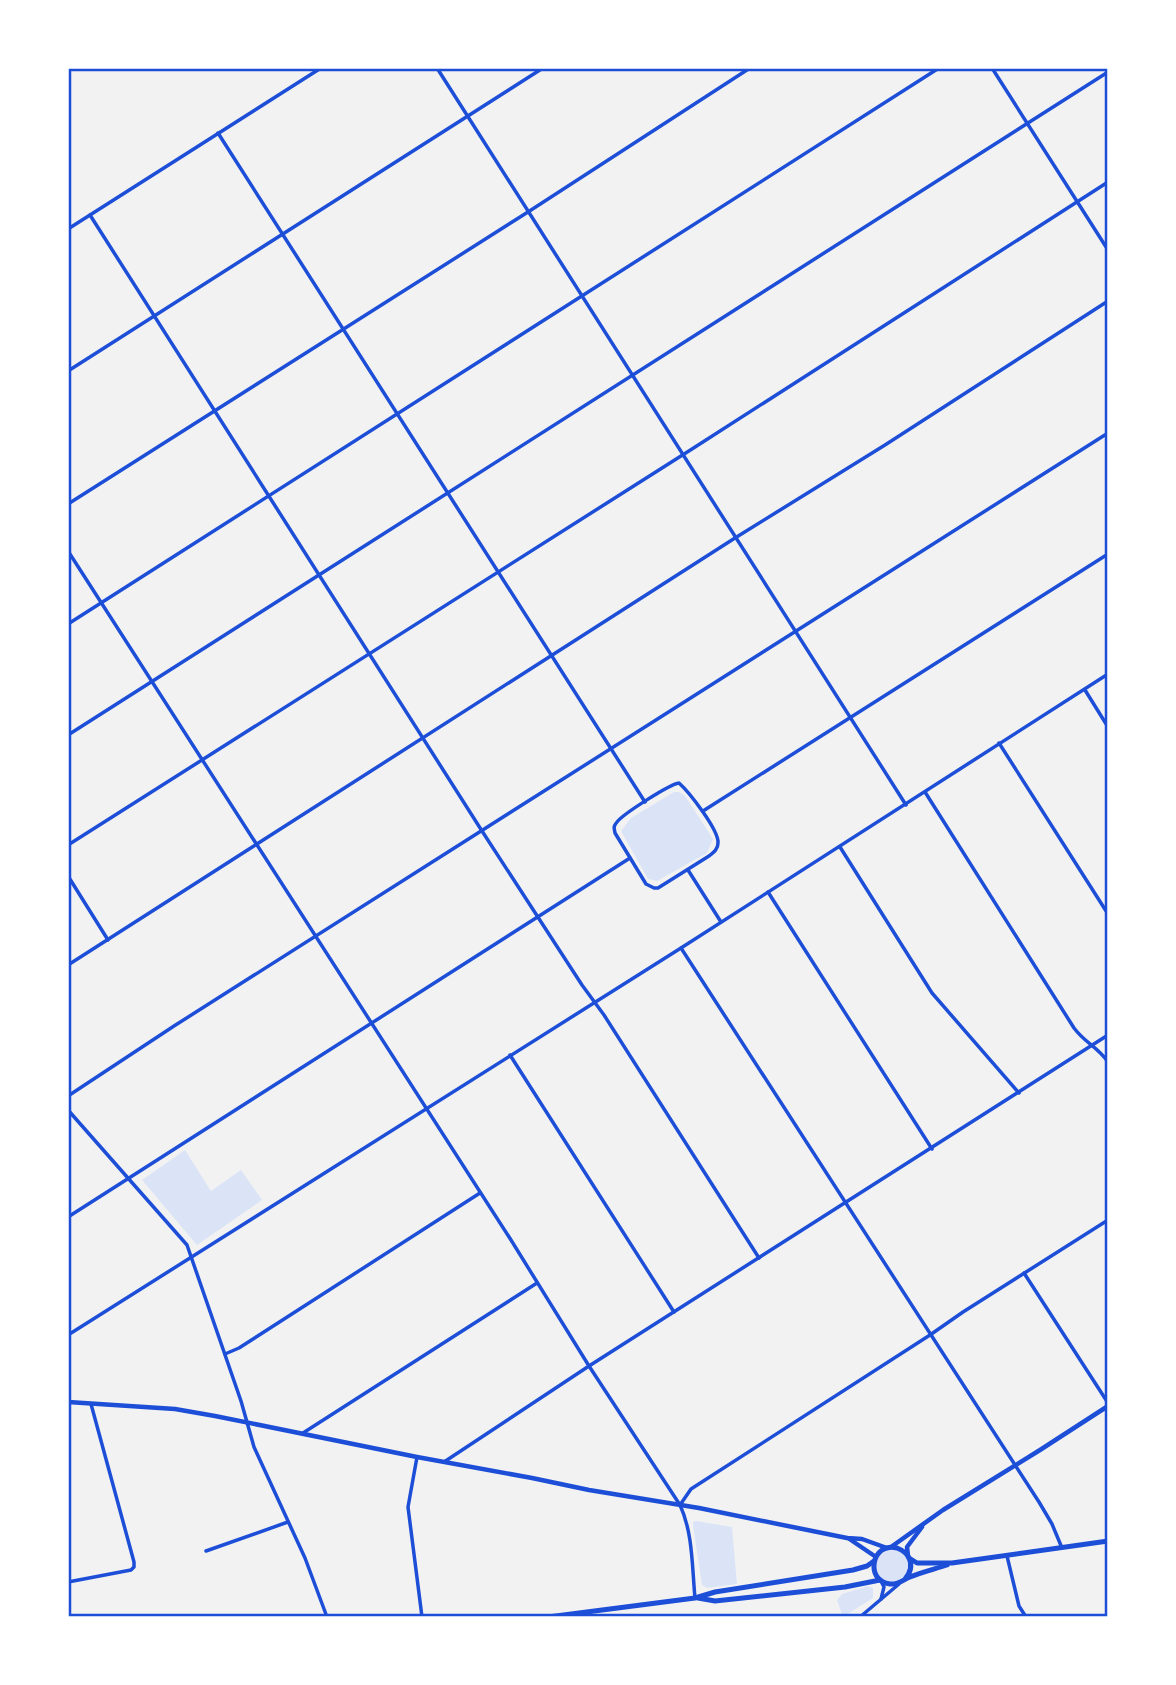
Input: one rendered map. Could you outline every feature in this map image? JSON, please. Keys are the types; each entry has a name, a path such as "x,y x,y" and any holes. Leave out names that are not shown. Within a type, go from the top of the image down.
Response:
{"main road":[{"path":"548,1617 695,1598 715,1592 853,1570 867,1566 879,1553 889,1548 901,1549 917,1563 952,1563 1108,1541"},
{"path":"903,1581 911,1569 909,1558"},
{"path":"875,1559 874,1571 881,1581"},
{"path":"695,1598 715,1601 881,1581 894,1585 952,1563"}],"street":[{"path":"68,229 321,68"},
{"path":"436,68 905,805"},
{"path":"68,371 543,68"},
{"path":"68,504 751,68"},
{"path":"68,624 939,68"},
{"path":"992,68 1108,250"},
{"path":"68,735 1108,72"},
{"path":"218,133 645,802"},
{"path":"68,845 1108,182"},
{"path":"90,215 482,831 759,1258"},
{"path":"68,965 1108,301"},
{"path":"68,1096 1108,433"},
{"path":"68,551 680,1505 687,1523 695,1598"},
{"path":"703,811 1108,554"},
{"path":"68,1335 681,948 1108,674"},
{"path":"1084,690 1108,727"},
{"path":"999,743 1108,914"},
{"path":"679,783 703,811 718,837 719,845 716,850 658,888 646,884 615,833 614,826 618,820 673,784 679,783"},
{"path":"925,792 1074,1028 1083,1040 1099,1049 1108,1062"},
{"path":"839,847 932,993 1019,1093"},
{"path":"68,1217 630,858"},
{"path":"688,870 721,922"},
{"path":"68,876 108,940"},
{"path":"768,892 932,1149"},
{"path":"681,948 1052,1524 1062,1548"},
{"path":"444,1462 589,1366 1108,1035"},
{"path":"510,1055 674,1312"},
{"path":"68,1110 187,1245 254,1447 305,1558 327,1617"},
{"path":"225,1354 480,1194"},
{"path":"680,1505 691,1489 1108,1220"},
{"path":"68,1402 175,1409 589,1490 862,1539 889,1548 1108,1404 1024,1273"},
{"path":"303,1433 537,1283"},
{"path":"68,1582 131,1570 134,1567 91,1404"},
{"path":"417,1457 408,1507 422,1617"},
{"path":"909,1558 907,1547 928,1520"},
{"path":"206,1551 288,1522"},
{"path":"847,1538 875,1559"},
{"path":"1007,1556 1019,1606 1026,1617"},
{"path":"880,1601 884,1587 881,1581"},
{"path":"860,1617 903,1581"},
{"path":"866,1612 870,1617"}],"shaded area":[{"path":"674,792 685,796 713,839 707,853 657,881 648,879 621,831 631,818"},
{"path":"185,1150 211,1191 241,1170 262,1200 197,1245 142,1180"},
{"path":"696,1521 732,1527 737,1584 707,1588 702,1585 693,1526"},
{"path":"887,1548 905,1552 911,1569 900,1583 882,1582 876,1570 875,1560"},
{"path":"868,1586 873,1588 873,1598 843,1617 837,1600 842,1594"}]}
